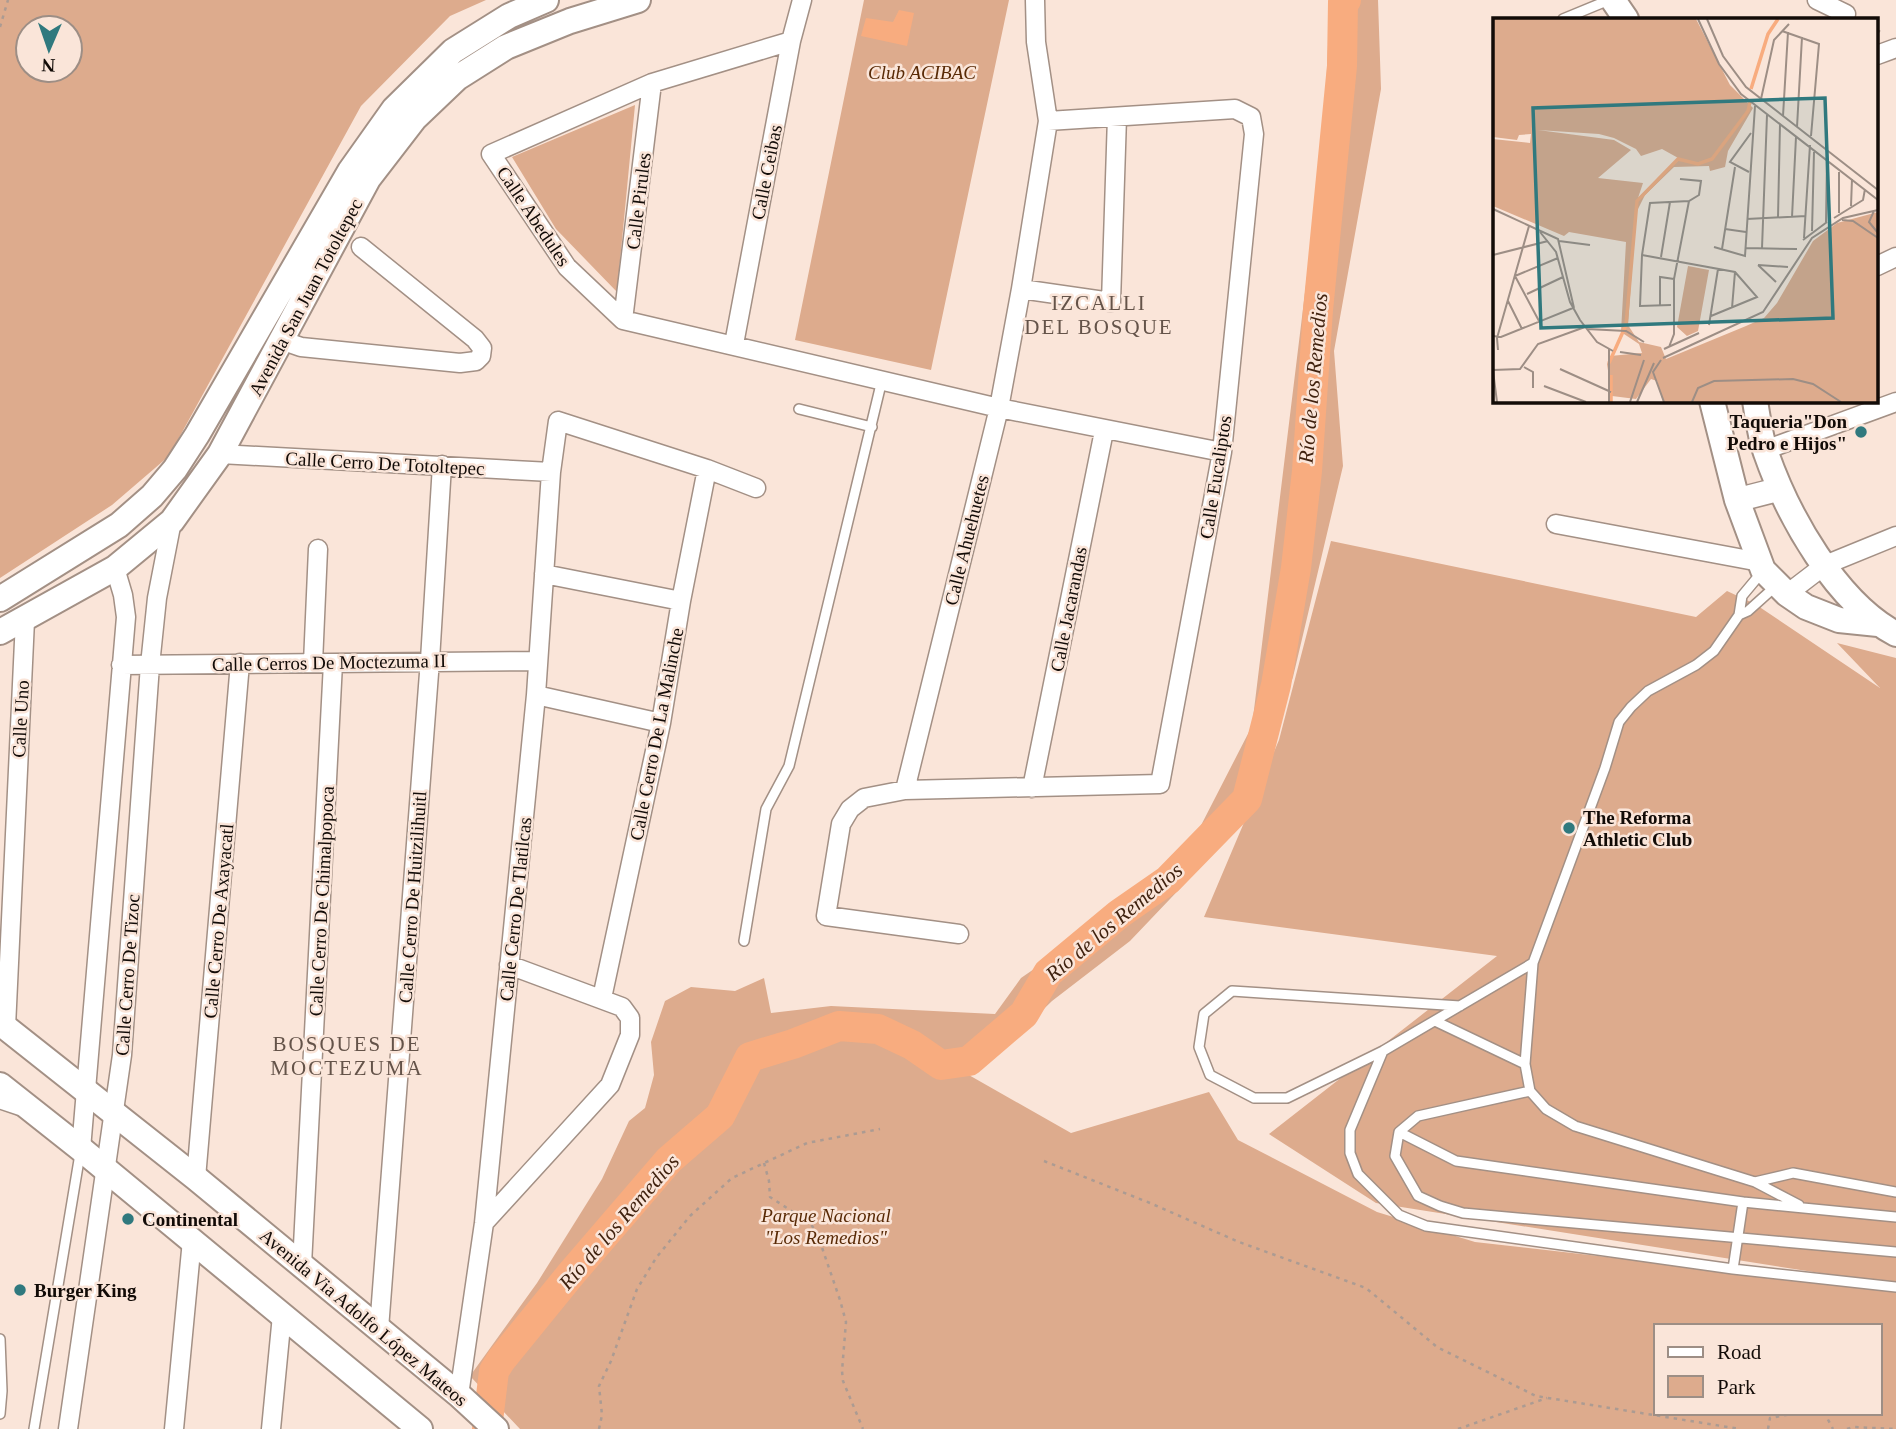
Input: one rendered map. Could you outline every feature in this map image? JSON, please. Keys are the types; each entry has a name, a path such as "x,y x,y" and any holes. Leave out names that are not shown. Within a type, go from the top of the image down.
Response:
{"main road":[{"name":"Avenida San Juan Totoltepec","path":"0,599 119,524 152,496 175,469 197,435 350,171 394,109 453,51 509,16 546,0"},
{"name":"Avenida San Juan Totoltepec","path":"0,632 115,568 172,521 220,454 368,179 415,118 457,78 506,47 570,21 638,0"},
{"path":"1611,0 1625,18"},
{"path":"1712,402 1737,500 1772,578 1806,607 1839,620 1887,629"},
{"path":"1755,402 1765,450 1802,534 1851,598 1887,629"},
{"name":"Avenida Via Adolfo López Mateos","path":"3,1025 196,1178 496,1429"},
{"path":"0,1085 419,1429"}],"street":[{"name":"Calle Ceibas","path":"734,344 791,41 802,0"},
{"name":"Calle Ahuehuetes","path":"905,790 999,408 1021,289 1048,121 1036,42 1035,0"},
{"path":"1817,0 1846,13"},
{"name":"Calle Abedules","path":"623,320 567,267 491,153 652,83 791,41"},
{"path":"1878,55 1896,48"},
{"name":"Calle Pirules","path":"623,320 652,83"},
{"name":"Calle Eucaliptos","path":"959,934 826,916 841,824 850,809 864,798 905,790 1160,784 1222,452 1254,134 1251,117 1235,110 1048,121"},
{"path":"1021,289 1111,302 1117,117"},
{"path":"281,340 301,347 460,363 476,361 481,356 482,348 475,339 361,247"},
{"path":"1878,266 1896,257"},
{"path":"623,320 999,408 1222,452"},
{"path":"1765,450 1896,402"},
{"name":"Calle Cerro De Tlatilcas","path":"468,1403 536,695 551,472 558,421 707,469"},
{"name":"Calle Jacarandas","path":"1032,788 1104,430"},
{"name":"Calle Cerro De Totoltepec","path":"220,454 551,472"},
{"name":"Calle Cerro De Huitzilihuitl","path":"379,1329 430,660 442,465"},
{"path":"707,469 756,488"},
{"name":"Calle Cerro De La Malinche","path":"603,999 661,723 707,469"},
{"path":"1737,500 1780,489"},
{"name":"Calle Cerro De Tizoc","path":"68,1429 122,1055 150,665 157,597 172,521"},
{"path":"1556,524 1772,578 1825,565 1896,536"},
{"path":"313,663 318,549"},
{"name":"Calle Cerro De Tizoc","path":"81,1149 126,617 115,568"},
{"path":"544,574 681,601"},
{"name":"Calle Uno","path":"3,1025 24,620"},
{"name":"Calle Cerros De Moctezuma II","path":"121,665 538,661"},
{"name":"Calle Cerro De Axayacatl","path":"196,1178 240,663"},
{"name":"Calle Cerro De Chimalpopoca","path":"302,1265 333,663"},
{"path":"536,695 661,723"},
{"path":"484,1223 610,1085 629,1035 630,1018 622,1007 509,965"},
{"path":"174,1429 192,1240"},
{"path":"271,1429 282,1315"}],"lane":[{"path":"1566,18 1611,0"},
{"path":"744,941 766,809 789,766 882,380"},
{"path":"799,409 872,427"},
{"path":"1772,578 1742,596 1739,615 1713,651 1696,665 1648,691 1631,706 1619,722 1605,768 1533,963 1525,1064 1531,1091 1546,1109 1575,1126 1755,1182 1804,1208"},
{"path":"1739,615 1748,611 1772,578"},
{"path":"1460,1006 1232,991 1204,1014 1199,1047 1210,1075 1254,1098 1287,1098 1383,1051 1435,1021 1533,963"},
{"path":"1435,1021 1525,1064"},
{"path":"1383,1051 1350,1130 1350,1153 1358,1174 1399,1215 1426,1226 1733,1269 1896,1287"},
{"path":"1531,1091 1418,1116 1399,1132 1395,1156 1418,1196 1463,1213 1896,1252"},
{"path":"0,1104 36,1115"},
{"path":"1399,1132 1456,1161 1743,1202 1896,1217"},
{"path":"34,1429 81,1149"},
{"path":"1755,1182 1793,1173 1896,1192"},
{"path":"1733,1269 1743,1202"},
{"path":"0,1339 0,1414"}],"path":[{"path":"0,27 8,0"},
{"path":"599,1429 602,1415 599,1386 611,1362 638,1289 656,1258 690,1216 732,1178 807,1143 880,1129"},
{"path":"1044,1161 1239,1242 1366,1288 1437,1347 1536,1396 1740,1429"},
{"path":"764,1163 769,1181 769,1197 810,1223 817,1233 846,1322 843,1381 863,1429"},
{"path":"1458,1429 1548,1398"},
{"path":"1768,1429 1770,1418 1786,1415"},
{"path":"1847,1429 1896,1429"}],"green space":[{"path":"0,0 486,0 450,16 361,106 169,456 112,505 0,578"},
{"name":"Club ACIBAC","path":"864,0 1009,0 931,370 795,340"},
{"name":"Parque Nacional \"Los Remedios\"","path":"1330,0 1378,0 1381,89 1334,351 1343,466 1293,677 1246,812 1190,878 1130,941 1052,1001 1011,1041 953,1066 1071,1133 1209,1092 1238,1140 1377,1212 1475,1242 1896,1290 1896,1429 520,1429 470,1376 537,1283 602,1179 629,1121 645,1108 654,1075 651,1042 665,1001 691,987 735,991 764,978 771,1013 831,1006 995,1014 1021,978 1076,940 1194,839 1252,726 1324,137"},
{"path":"635,105 617,292 556,229 512,157"},
{"name":"The Reforma Athletic Club","path":"1331,541 1696,617 1727,591 1755,604 1880,688 1837,643 1896,658 1896,1285 1376,1203 1269,1134 1497,956 1204,917 1279,740"}],"shaded area":[{"path":"899,10 914,13 907,46 861,36 866,18 893,22"}],"waterway":[{"name":"Río de los Remedios","path":"487,1429 494,1371 501,1360 669,1160 720,1116 750,1057 839,1026 878,1029 912,1045 941,1065 969,1061 1024,1014 1048,973 1119,914 1168,880 1247,799 1276,685 1296,568 1307,471 1318,310 1342,66 1343,2 1346,0"}],"place":[{"name":"Taqueria\"Don Pedro e Hijos\"","path":"1861,432"},
{"name":"The Reforma Athletic Club","path":"1569,828"},
{"name":"Continental","path":"128,1219"},
{"name":"Burger King","path":"20,1290"}],"district":[{"name":"IZCALLI DEL BOSQUE","path":"1099,315"},
{"name":"BOSQUES DE MOCTEZUMA","path":"347,1056"}]}
